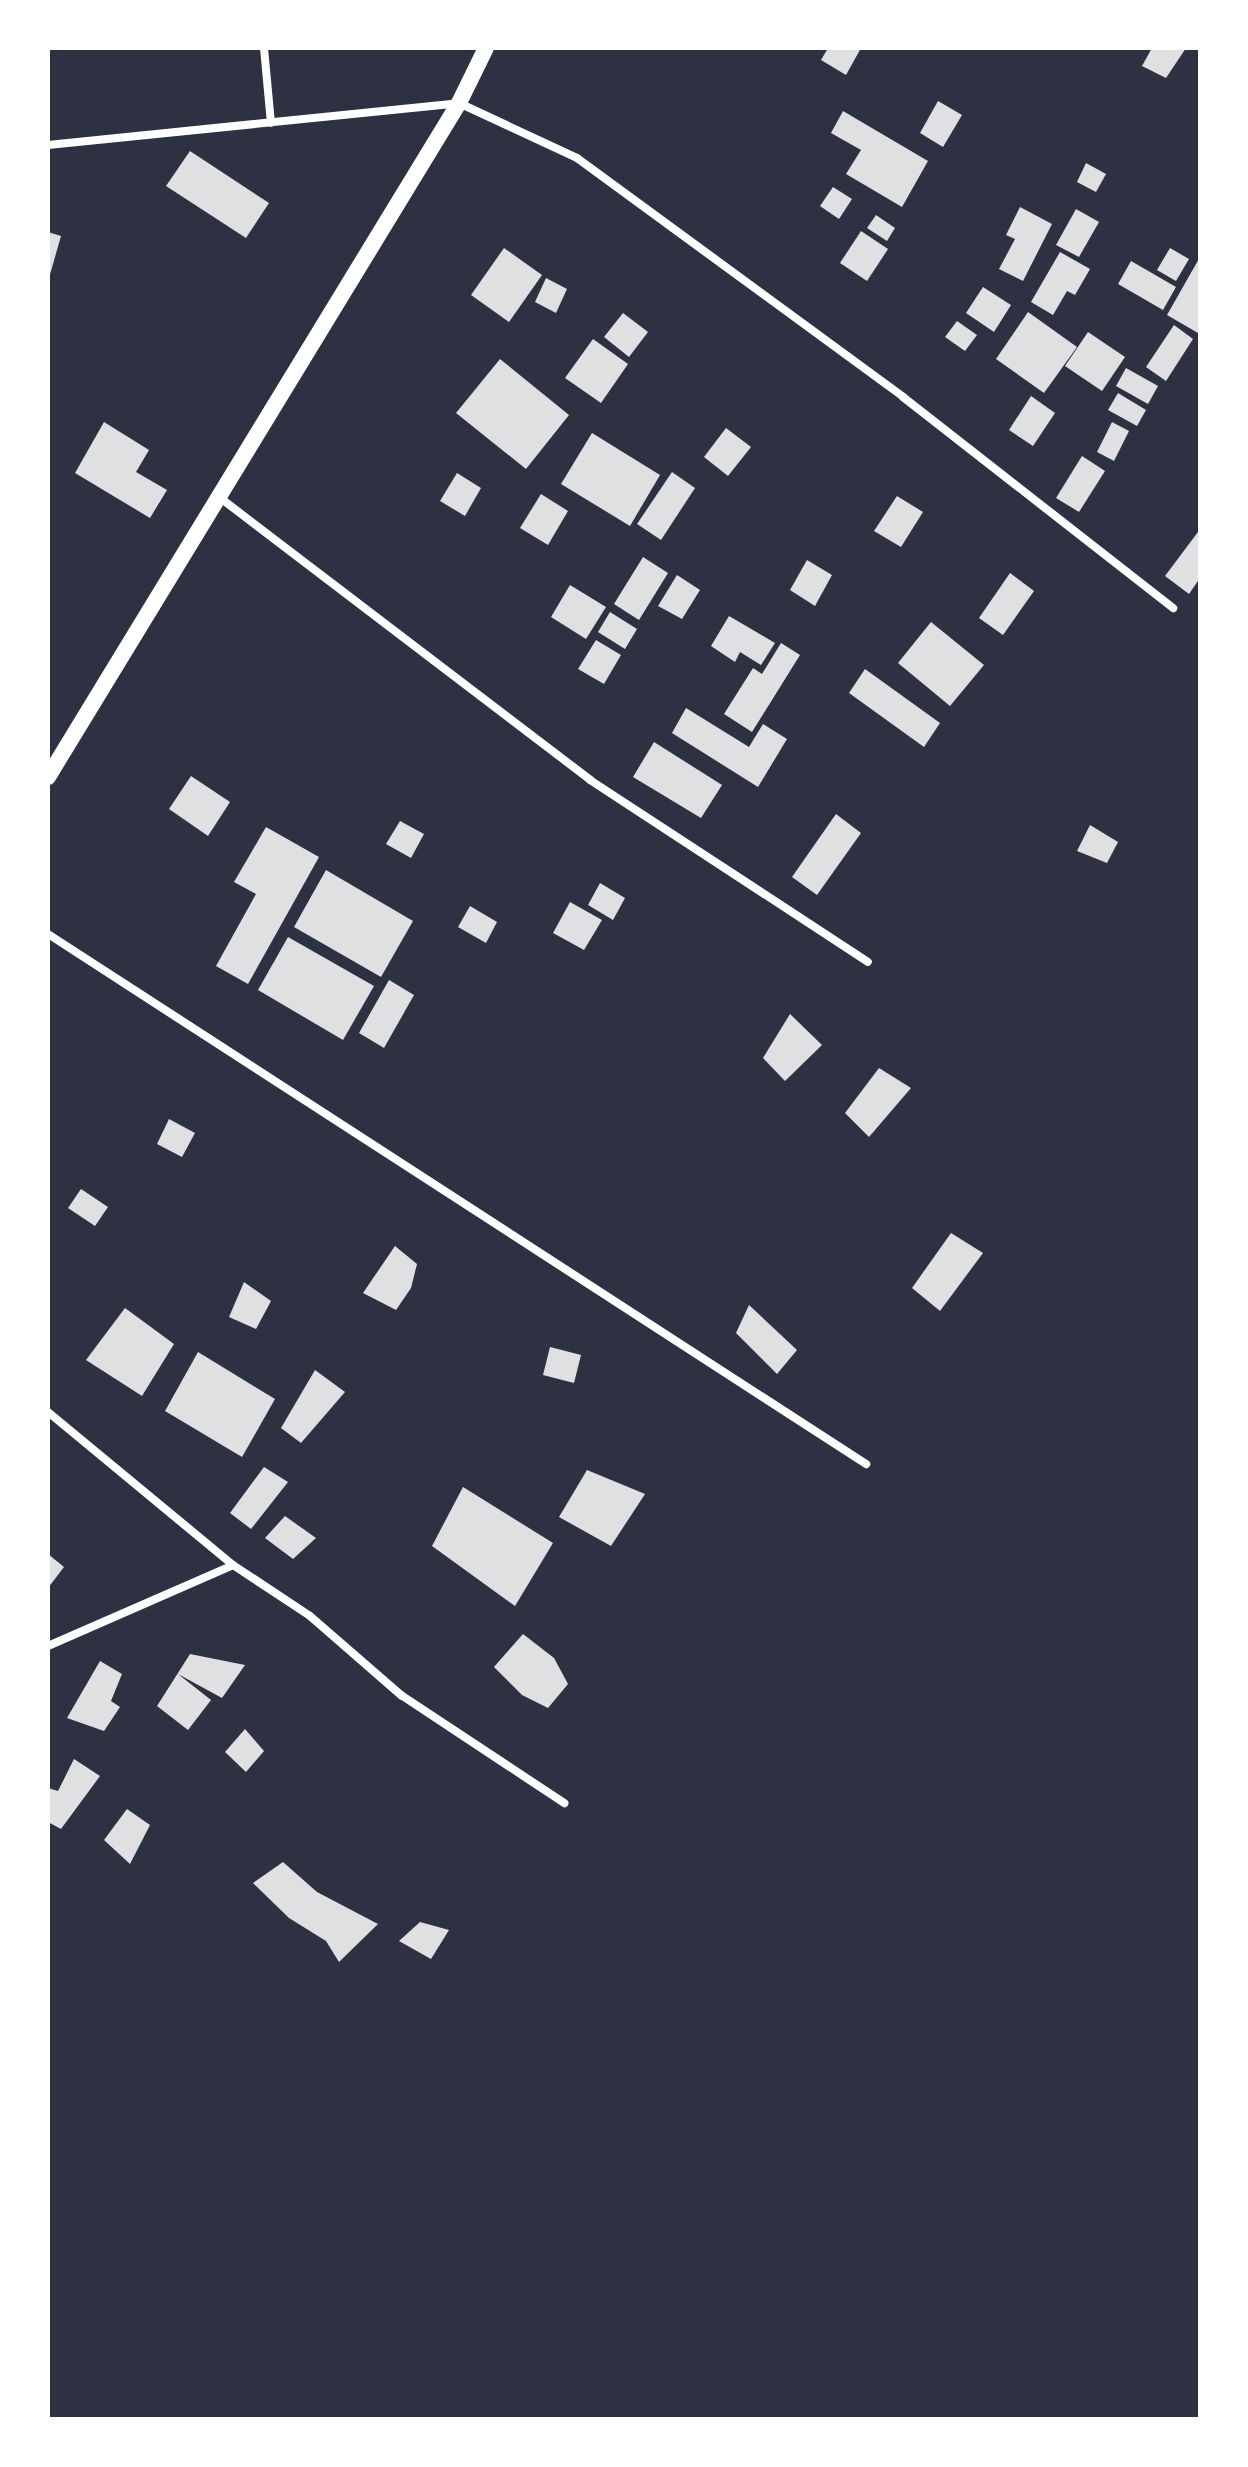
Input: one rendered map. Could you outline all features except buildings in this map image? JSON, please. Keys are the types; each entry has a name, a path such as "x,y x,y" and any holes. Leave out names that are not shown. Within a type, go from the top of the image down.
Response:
{"main road":[{"path":"48,777 459,103 486,48"}],"street":[{"path":"264,48 271,123"},
{"path":"48,145 459,103 577,158 839,349 1173,608"},
{"path":"219,497 590,780 868,962"},
{"path":"48,934 866,1464"},
{"path":"48,1412 233,1565 310,1616 401,1695 564,1803"},
{"path":"48,1646 233,1565"}]}
